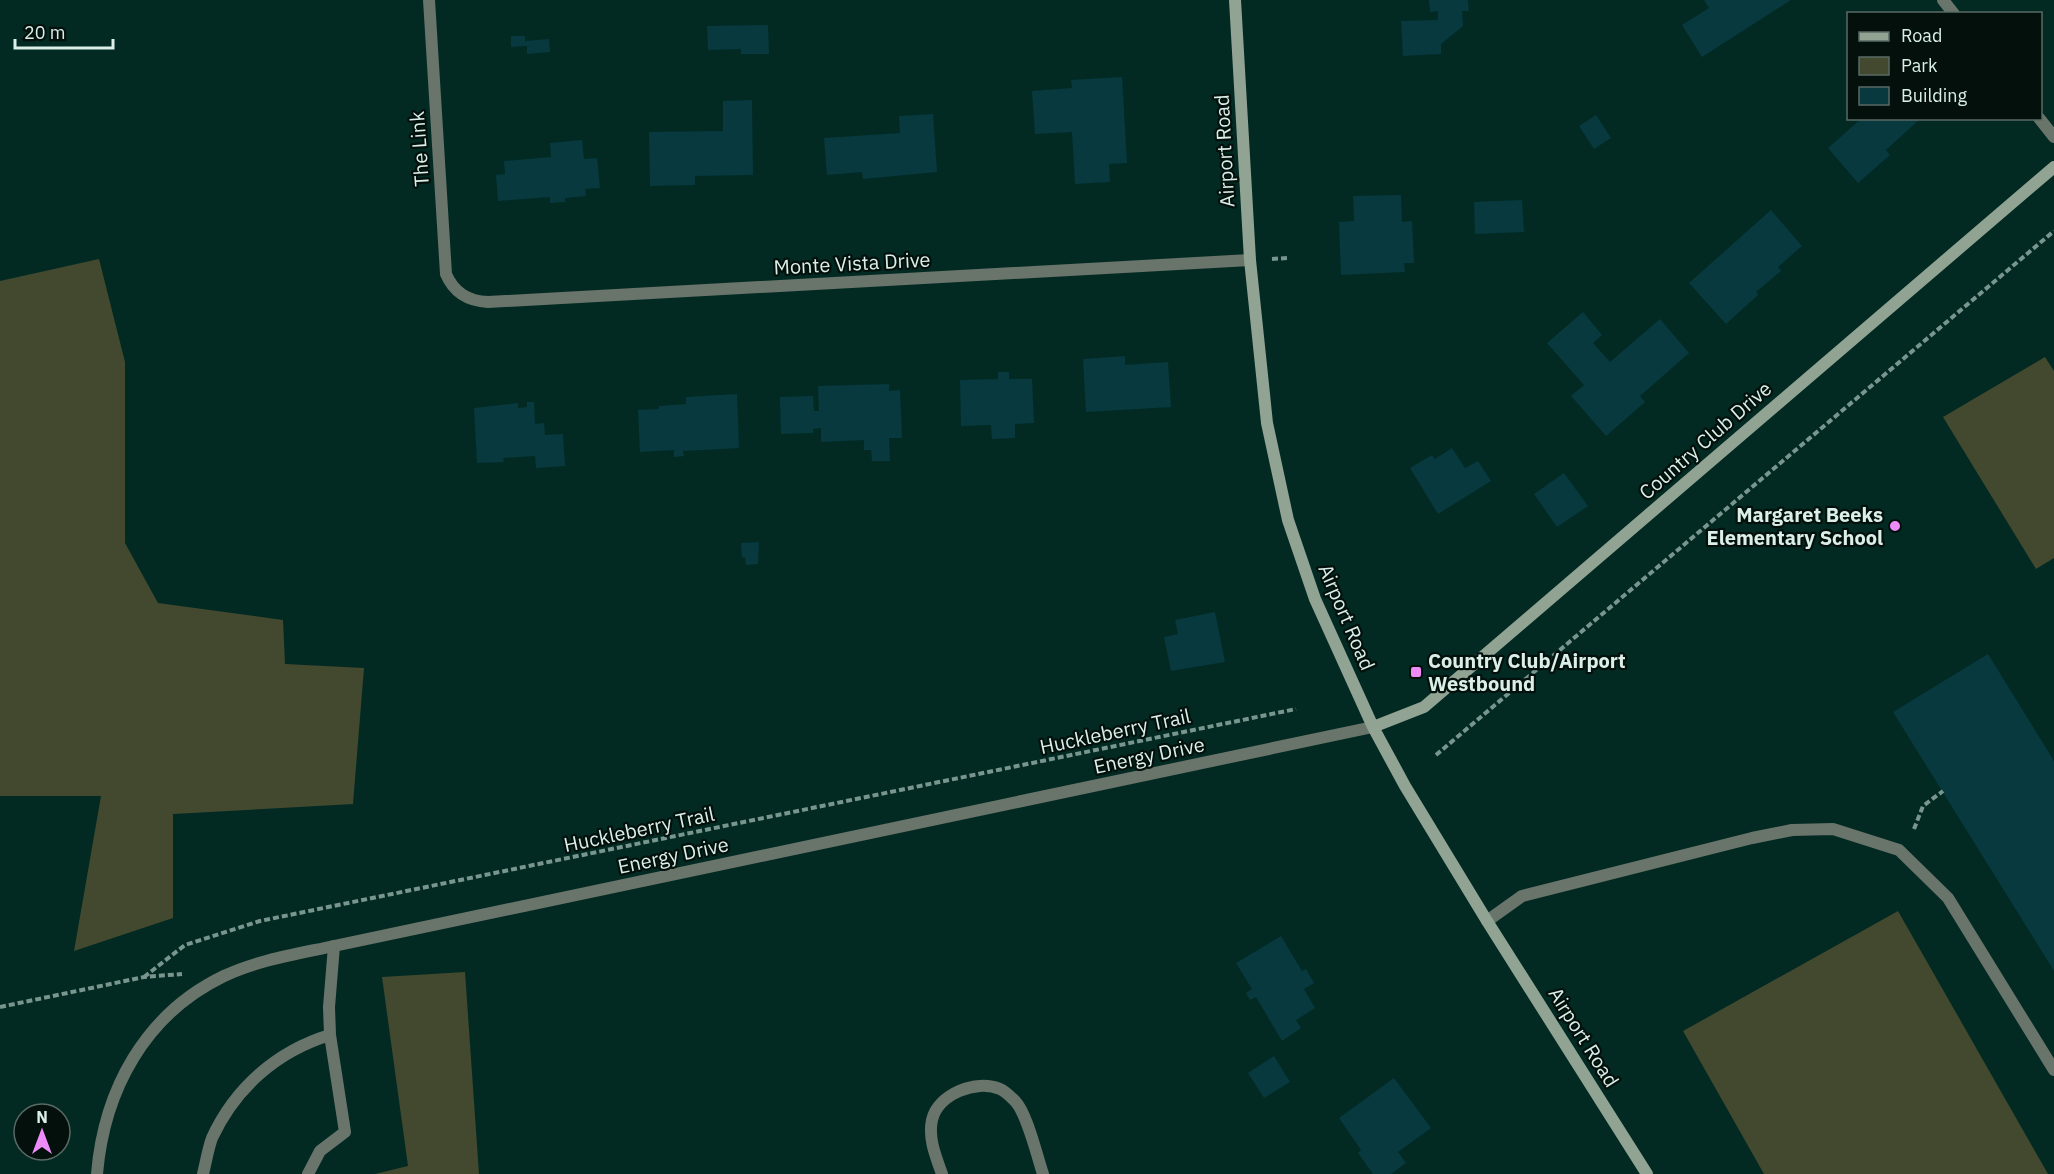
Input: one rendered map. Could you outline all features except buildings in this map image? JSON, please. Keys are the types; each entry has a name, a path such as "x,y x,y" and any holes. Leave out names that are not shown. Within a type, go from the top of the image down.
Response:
{"street":[{"name":"The Link","path":"429,0 446,274 458,292"},
{"name":"Airport Road","path":"1235,0 1250,260 1267,423 1288,520 1315,599 1373,727 1406,786 1647,1174"},
{"path":"1943,0 1952,12"},
{"path":"2041,120 2054,137"},
{"name":"Country Club Drive","path":"1373,727 1424,707 2054,167"},
{"name":"Monte Vista Drive","path":"458,292 468,299 488,302 1250,260"},
{"name":"Energy Drive","path":"97,1174 105,1120 126,1069 143,1042 164,1019 199,990 224,976 251,966 334,946 1373,727"},
{"path":"1488,921 1522,896 1752,838 1792,830 1833,829 1899,850 1948,898 2054,1070"},
{"path":"308,1174 320,1151 345,1132 330,1035 329,1007 334,946"},
{"path":"203,1174 212,1139 233,1102 256,1075 281,1056 315,1039 330,1035"},
{"path":"942,1174 931,1140 933,1118 937,1107 962,1089 982,1087 1000,1089 1016,1102 1043,1174"}],"path":[{"path":"1436,755 2054,231"},
{"name":"Huckleberry Trail","path":"0,1007 144,977 185,945 260,921 1296,709"},
{"path":"1914,829 1923,806 1942,791"},
{"path":"144,977 181,973"}],"green space":[{"path":"99,259 125,362 125,543 158,603 283,620 285,664 364,668 353,804 173,814 173,918 74,951 101,796 0,796 0,281"},
{"path":"2045,357 2054,371 2054,558 2036,569 1943,417"},
{"path":"1898,911 2048,1174 1764,1174 1683,1031"},
{"path":"465,972 479,1174 375,1174 408,1166 382,977"}],"place":[{"name":"Margaret Beeks Elementary School","path":"1895,526"},
{"name":"Country Club/Airport Westbound","path":"1416,672"}]}
